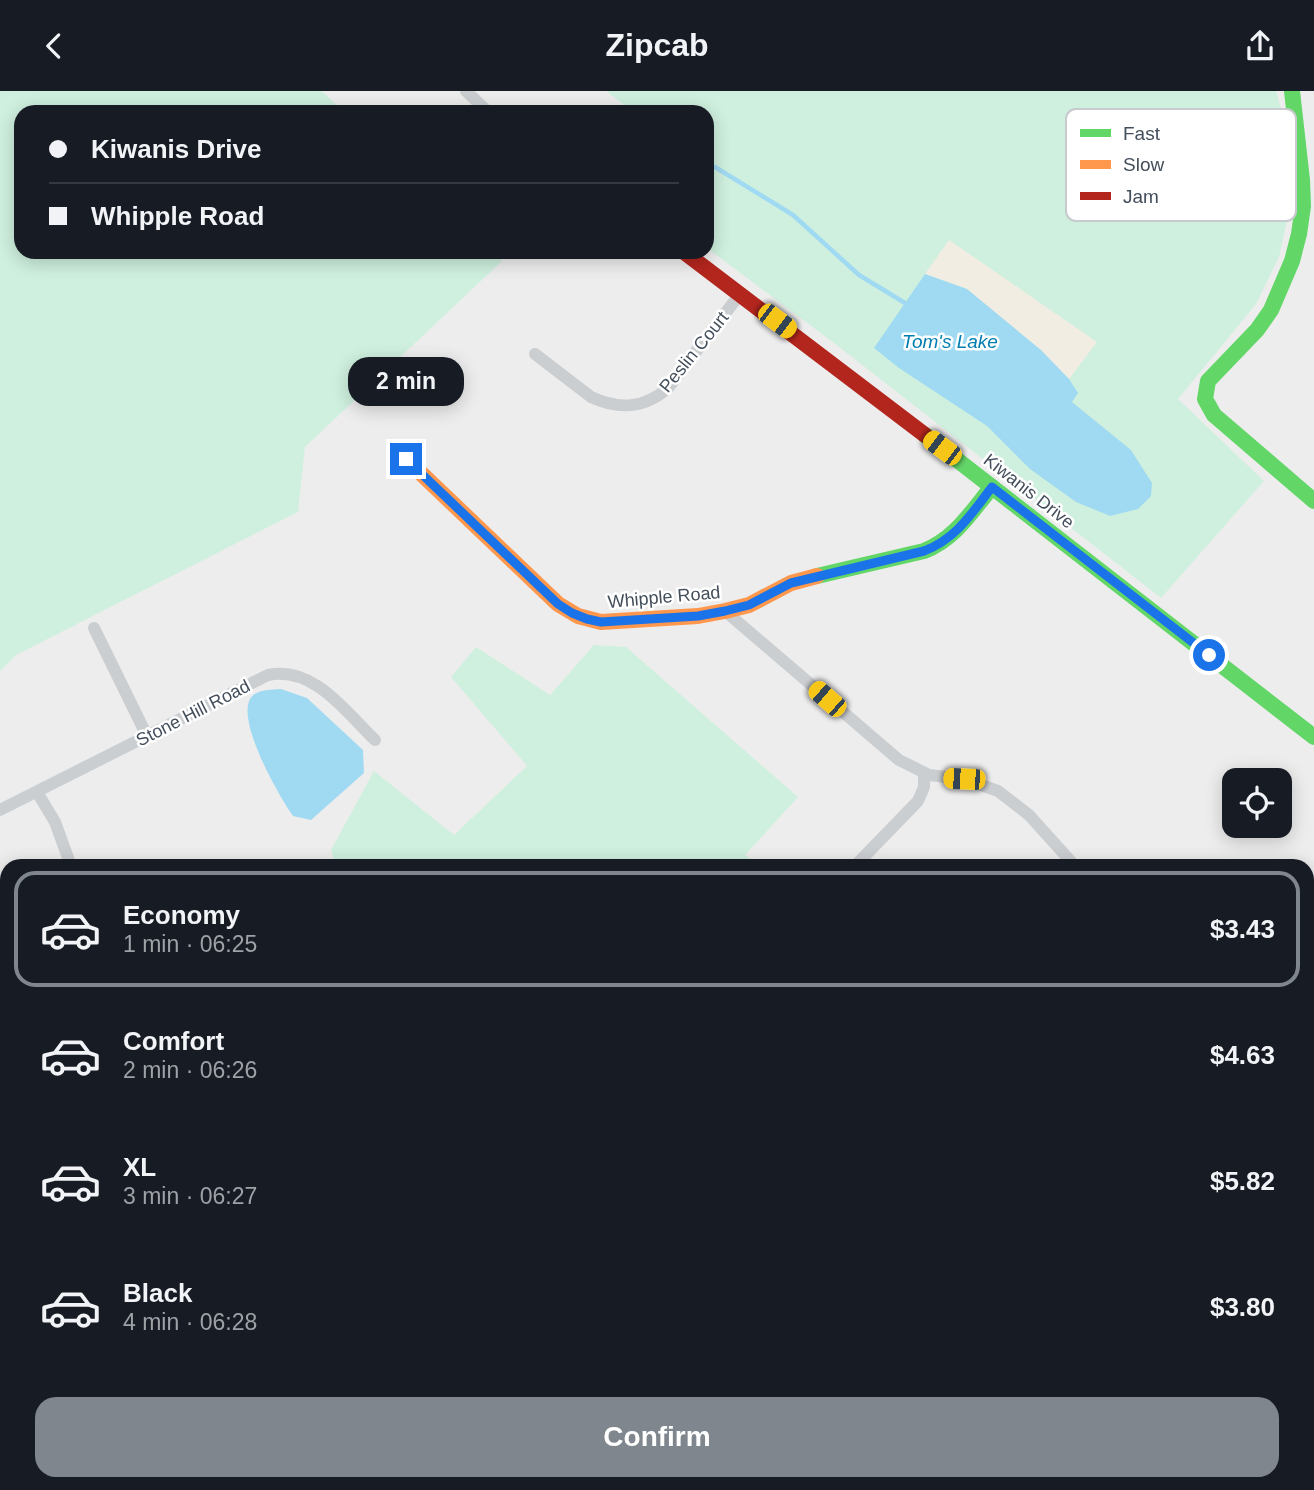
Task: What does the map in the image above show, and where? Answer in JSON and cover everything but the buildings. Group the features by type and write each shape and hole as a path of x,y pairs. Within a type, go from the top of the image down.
{"street":[{"path":"466,91 481,105"},
{"path":"1292,91 1295,109"},
{"path":"1296,115 1303,206 1292,261 1271,310 1257,330 1208,381 1205,399 1214,415 1314,501"},
{"name":"Kiwanis Drive","path":"693,259 1314,737"},
{"name":"Peslin Court","path":"535,354 601,402 630,407 644,404 657,398 668,388 740,294"},
{"name":"Whipple Road","path":"406,459 558,604 572,613 601,622 698,616 725,611 749,605 791,583 924,551 939,545 963,524 992,487"},
{"path":"725,611 899,760 924,773 972,781 998,791 1029,815 1069,859"},
{"path":"94,628 147,736"},
{"name":"Stone Hill Road","path":"0,810 268,675 281,672 308,679 321,688 375,740"},
{"path":"862,859 918,801 922,793 924,773"},
{"path":"37,792 54,822 68,859"}],"green space":[{"path":"0,91 322,91 337,105 14,105 14,259 502,261 305,447 298,512 16,655 0,671"},
{"path":"606,91 1276,91 1281,109 1066,109 1066,221 1287,221 1279,257 1256,304 1178,399 1264,481 1161,598 834,343 714,253 714,105 624,105"},
{"path":"594,645 626,647 798,797 745,855 752,859 334,859 331,850 374,771 454,835 527,766 451,677 476,647 550,695"}],"sand":[{"path":"949,240 1097,342 1069,379 967,289 925,274"}],"water":[{"name":"Tom's Lake","path":"925,274 967,289 1041,350 1069,379 1078,393 1072,402 1131,450 1152,483 1151,496 1138,509 1110,516 1076,502 1030,469 987,426 899,368 874,348"},
{"path":"281,689 307,698 363,750 364,773 311,820 293,816 261,759 249,725 250,699 256,693"}],"waterway":[{"path":"715,167 793,215 859,275 905,303"}],"traffic: fast":[{"path":"1292,91 1294,109"},
{"path":"1296,127 1303,206 1292,261 1271,310 1257,330 1208,381 1205,399 1214,415 1314,501"},
{"path":"925,435 1314,737"},
{"path":"817,576 924,551 935,546 962,524 992,487"}],"traffic: slow":[{"path":"406,459 558,604 578,616 601,622 698,616 749,605 791,583 817,576"}],"traffic: jam":[{"path":"693,259 925,435"}],"route":[{"path":"406,459 558,604 587,619 601,622 698,616 725,611 749,605 791,583 924,551 952,536 992,487 1209,655"}]}
